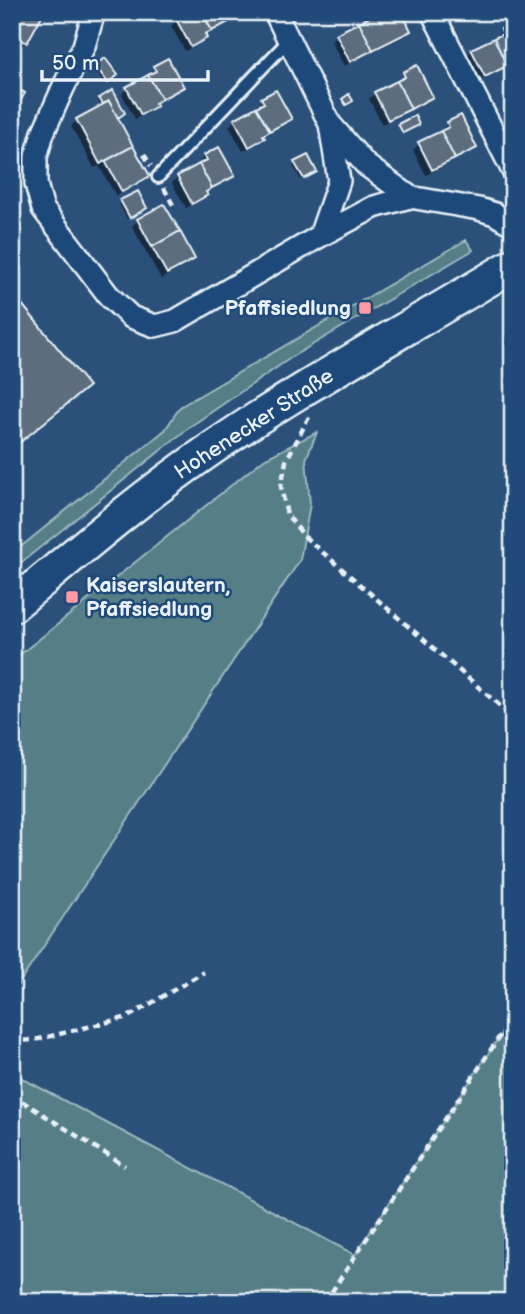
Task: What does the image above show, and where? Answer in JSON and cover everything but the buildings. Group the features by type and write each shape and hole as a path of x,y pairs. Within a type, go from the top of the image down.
{"main road":[{"name":"Hohenecker Straße","path":"12,606 147,496 202,455 270,409 513,265"}],"street":[{"path":"275,12 330,124 366,165 411,197"},
{"path":"432,12 513,171"},
{"path":"95,14 84,47 43,133 36,157 36,184 43,209 109,296 131,317 155,326 175,321 374,207 411,197 479,209 495,214 513,225"},
{"path":"320,236 339,181 330,124"}],"lane":[{"path":"158,177 289,40"}],"path":[{"path":"365,308 370,317"},
{"path":"313,410 286,461 281,487 286,515 305,537 513,717"},
{"path":"12,1042 38,1039 128,1017 204,972"},
{"path":"325,1302 513,1016"},
{"path":"12,1095 125,1166"}],"green space":[{"path":"466,240 473,250 295,355 191,426 12,570 12,554 165,430 180,407"},
{"path":"317,432 306,459 310,504 300,560 12,994 12,661 264,459"},
{"path":"513,1016 513,1302 12,1302 12,1073 355,1255"}],"place":[{"name":"Pfaffsiedlung","path":"365,308"},
{"name":"Kaiserslautern, Pfaffsiedlung","path":"72,597"}]}
